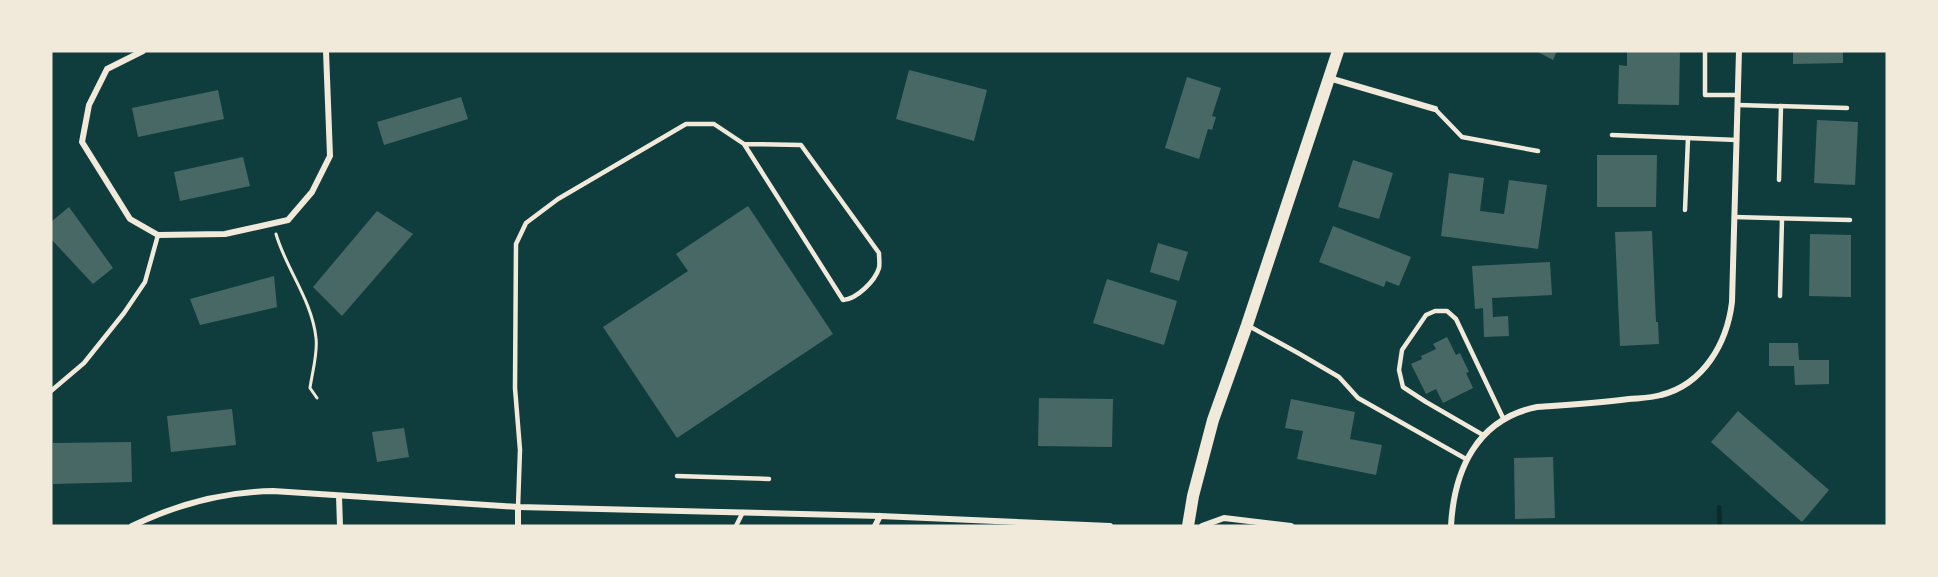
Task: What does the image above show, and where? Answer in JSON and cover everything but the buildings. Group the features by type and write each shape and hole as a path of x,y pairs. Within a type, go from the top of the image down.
{"main road":[{"path":"1188,526 1193,496 1213,420 1338,51"}],"street":[{"path":"143,51 107,69 88,105 82,142 130,219 158,235 225,234 288,220 312,192 330,156 326,51"},
{"path":"1451,526 1456,488 1466,459 1483,435 1504,420 1524,410 1538,407 1661,395 1687,383 1697,375 1707,366 1722,343 1731,313 1739,51"},
{"path":"1329,78 1436,109"},
{"path":"132,526 157,514 197,500 243,491 518,507 880,516 1110,526"},
{"path":"339,496 340,526"},
{"path":"518,507 518,526"},
{"path":"875,526 880,516"},
{"path":"1202,526 1224,518 1291,526"}],"lane":[{"path":"1705,51 1705,95 1738,95"},
{"path":"1738,105 1847,108"},
{"path":"1779,180 1781,106"},
{"path":"1436,109 1462,137 1538,151"},
{"path":"518,507 520,450 516,388 516,244 526,223 558,199 686,124 714,124 744,144 843,300 849,299 872,282 879,267 879,253 801,145 744,144"},
{"path":"1612,135 1737,140"},
{"path":"1685,210 1688,138"},
{"path":"1734,217 1850,220"},
{"path":"1780,296 1782,219"},
{"path":"51,391 84,363 145,282 158,235"},
{"path":"1483,435 1403,387 1399,370 1402,350 1426,315 1435,310 1447,310 1456,319 1504,420"},
{"path":"1247,325 1339,377 1358,398 1466,459"},
{"path":"677,477 769,479"},
{"path":"736,526 743,512"}],"path":[{"path":"273,223 280,250 310,313 317,339 310,388 317,398"}],"waterway":[{"path":"1719,507 1720,526"}]}
